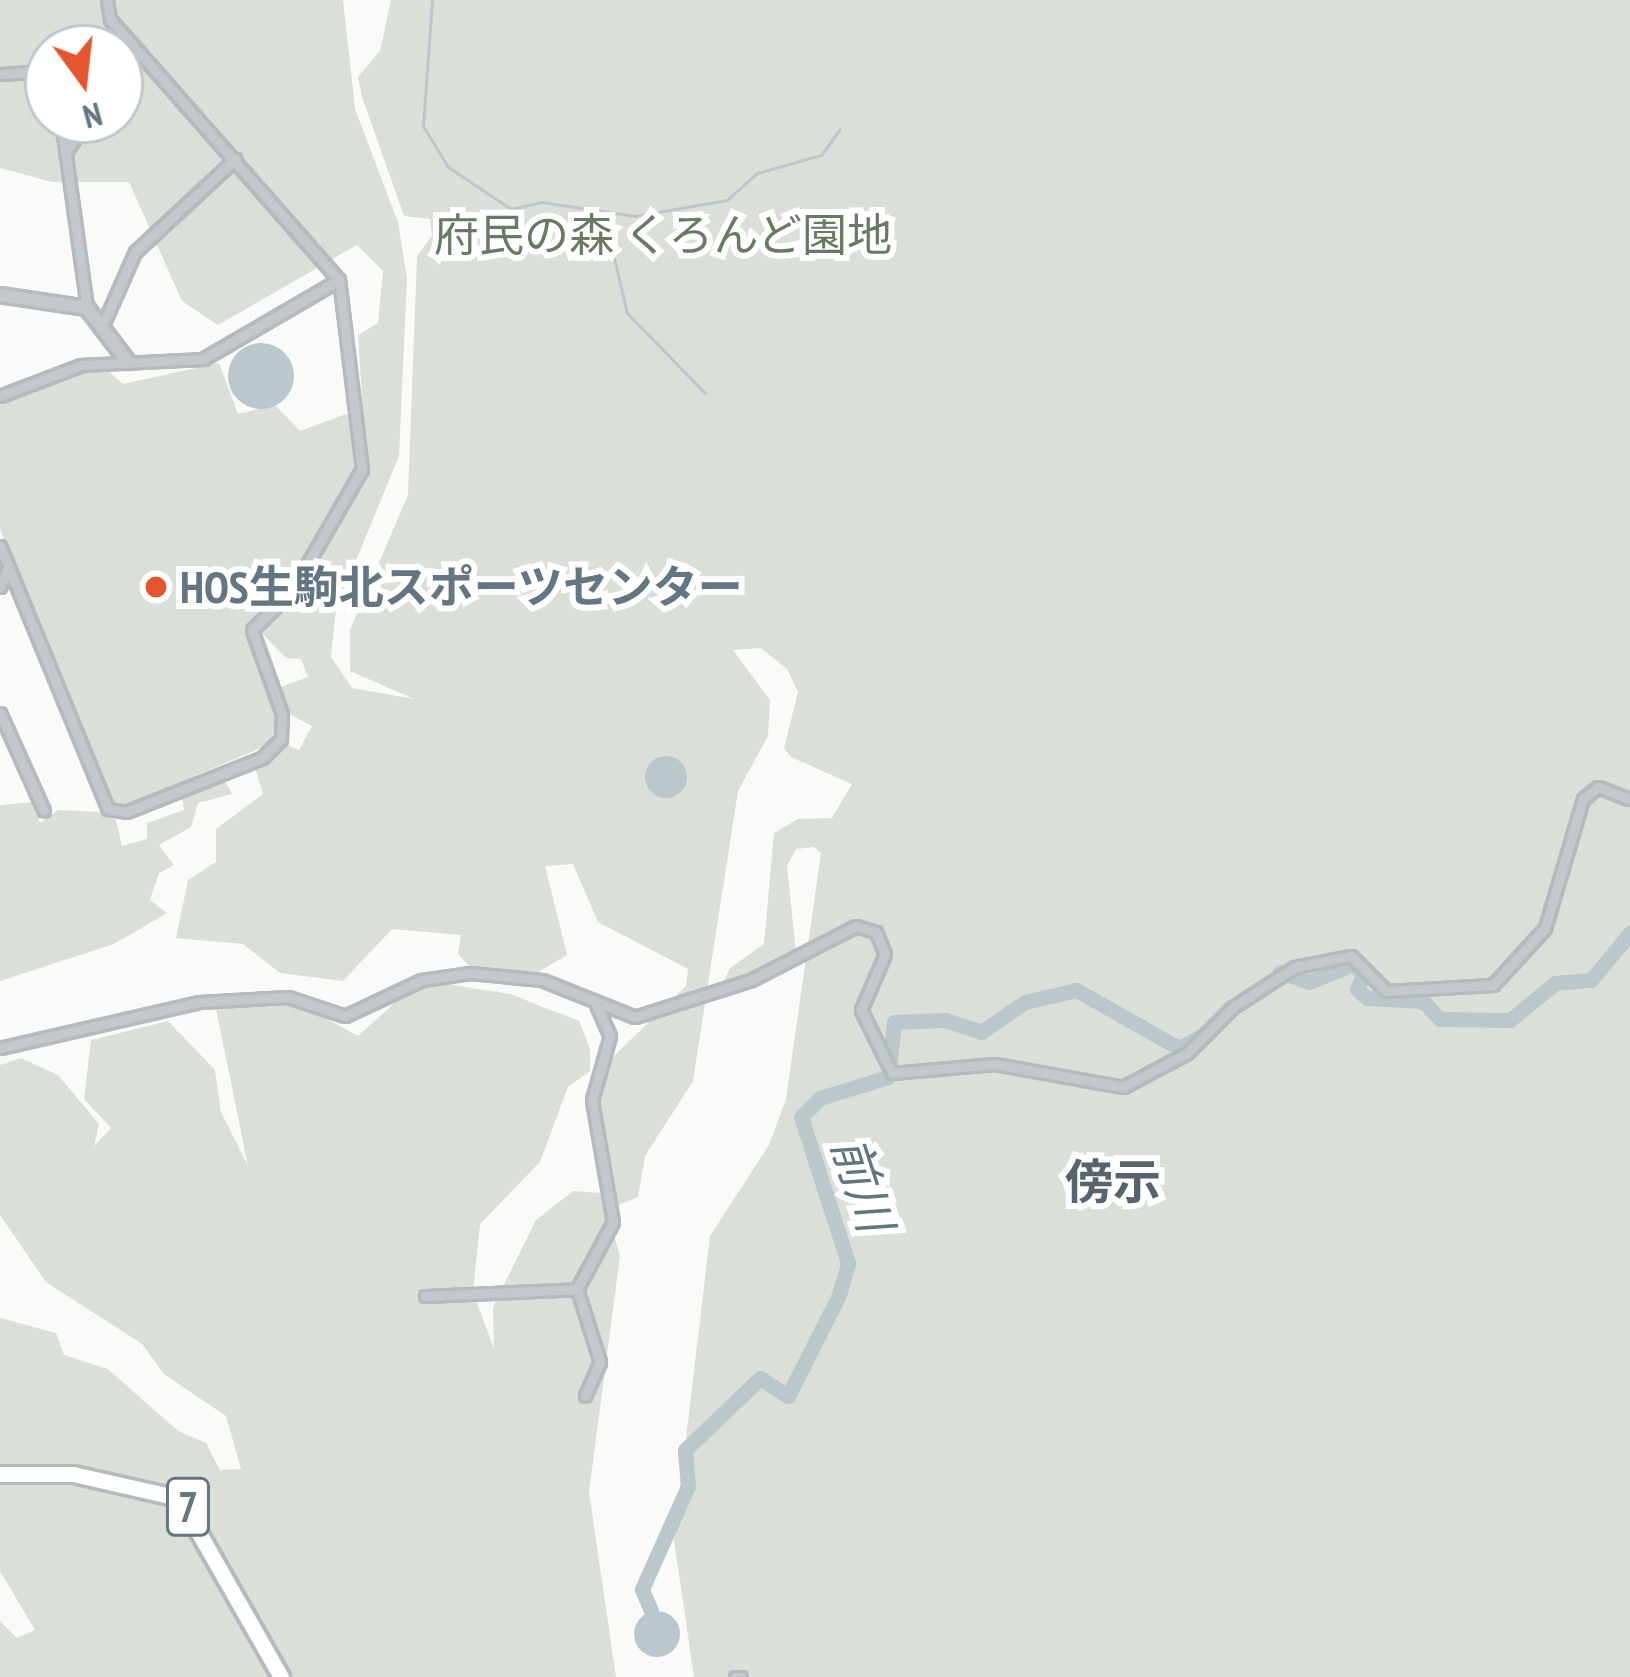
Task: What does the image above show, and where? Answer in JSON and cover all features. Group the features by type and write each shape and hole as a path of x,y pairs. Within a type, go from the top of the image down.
{"main road":[{"name":"7","path":"0,1474 73,1474 179,1498 281,1677"}],"street":[{"path":"0,546 108,809 126,812 270,752 282,714 252,629 293,589 362,469 339,280 144,58"},
{"path":"64,144 87,308"},
{"path":"65,153 71,144"},
{"path":"105,320 135,252 235,159"},
{"path":"0,396 34,376 128,362 203,359 339,280"},
{"path":"0,296 87,308 105,320 128,362"},
{"path":"0,587 8,568"},
{"path":"0,713 3,729 44,811"},
{"path":"0,1048 199,1002 288,998 345,1016 422,980 470,973 542,980 596,1005 647,1015 751,980 844,928 868,927 887,961 862,1016 890,1071 995,1064 1123,1087 1186,1053 1291,969 1351,956 1386,991 1493,986 1545,928 1583,800 1598,787 1630,799"},
{"path":"585,1396 600,1362 577,1289 613,1222 592,1100 610,1036 596,1005"},
{"path":"425,1296 577,1289"}],"green space":[{"name":"府民の森 くろんど園地","path":"0,0 343,0 355,109 398,222 407,278 399,456 336,609 331,657 352,688 414,699 350,671 350,630 408,495 417,256 432,236 430,219 404,216 358,77 380,51 391,0 1630,0 1630,1677 694,1677 674,1540 710,1236 769,1145 786,1099 821,853 814,847 796,849 787,866 796,953 721,987 730,968 764,944 774,833 798,819 832,818 852,784 791,757 784,748 798,692 787,669 761,648 733,650 770,700 768,736 738,791 693,1081 645,1156 638,1197 618,1205 609,1203 597,1090 613,1057 686,986 688,969 598,922 573,864 545,866 567,955 538,972 470,967 458,954 461,935 392,929 343,981 280,973 243,944 176,938 188,880 216,862 216,829 263,794 255,767 285,744 299,750 312,726 287,713 278,688 308,677 301,659 286,658 258,629 305,581 367,473 358,335 378,323 383,271 357,245 218,325 182,301 129,182 52,182 0,168"},
{"name":"HOS生駒北スポーツセンター","path":"219,363 238,414 275,405 300,431 349,413 355,467 293,582 247,634 278,721 270,744 119,808 107,800 0,529 0,404 71,373 107,370 123,384"},
{"path":"224,779 232,794 198,803 191,827 159,845 174,865 159,873 150,900 167,913 114,944 0,981 0,805 34,802 40,823 58,810 102,812 116,820 122,846 147,839 147,823 184,810 182,796"},
{"path":"434,982 510,994 579,1021 590,1049 590,1071 568,1087 540,1162 480,1224 473,1292 494,1349 493,1307 536,1220 573,1191 602,1193 620,1256 589,1492 616,1677 0,1677 0,1621 17,1638 35,1630 0,1571 0,1318 56,1333 64,1355 108,1369 178,1431 206,1443 220,1470 241,1469 226,1416 164,1374 142,1344 46,1282 0,1215 0,1065 21,1058 58,1075 99,1124 94,1146 111,1128 84,1099 91,1040 168,1021 215,1070 221,1112 248,1166 215,1004 294,1001 358,1036 409,990"}],"shaded area":[{"path":"261,343 284,353 294,376 284,399 261,409 238,399 228,376 238,353"},
{"path":"666,756 681,762 687,777 681,792 666,798 651,792 645,777 651,762"},
{"path":"657,1611 673,1618 680,1634 673,1650 657,1657 641,1650 634,1634 641,1618"}],"waterway":[{"path":"432,0 423,126 448,167 511,209 541,202 635,216 727,200 757,173 821,155 840,129"},
{"path":"603,211 627,313 705,393"},
{"name":"前川","path":"1280,972 1309,982 1351,965 1364,972 1357,989 1367,998 1423,1001 1440,1019 1510,1020 1555,983 1591,980 1630,933"},
{"name":"前川","path":"652,1613 642,1589 688,1486 685,1450 760,1378 788,1396 839,1295 848,1263 801,1117 820,1098 888,1077 894,1022 945,1020 981,1032 1025,1002 1076,990 1179,1048 1202,1036"}],"place":[{"name":"HOS生駒北スポーツセンター","path":"156,587"}],"district":[{"name":"傍示","path":"1113,1182"}]}
